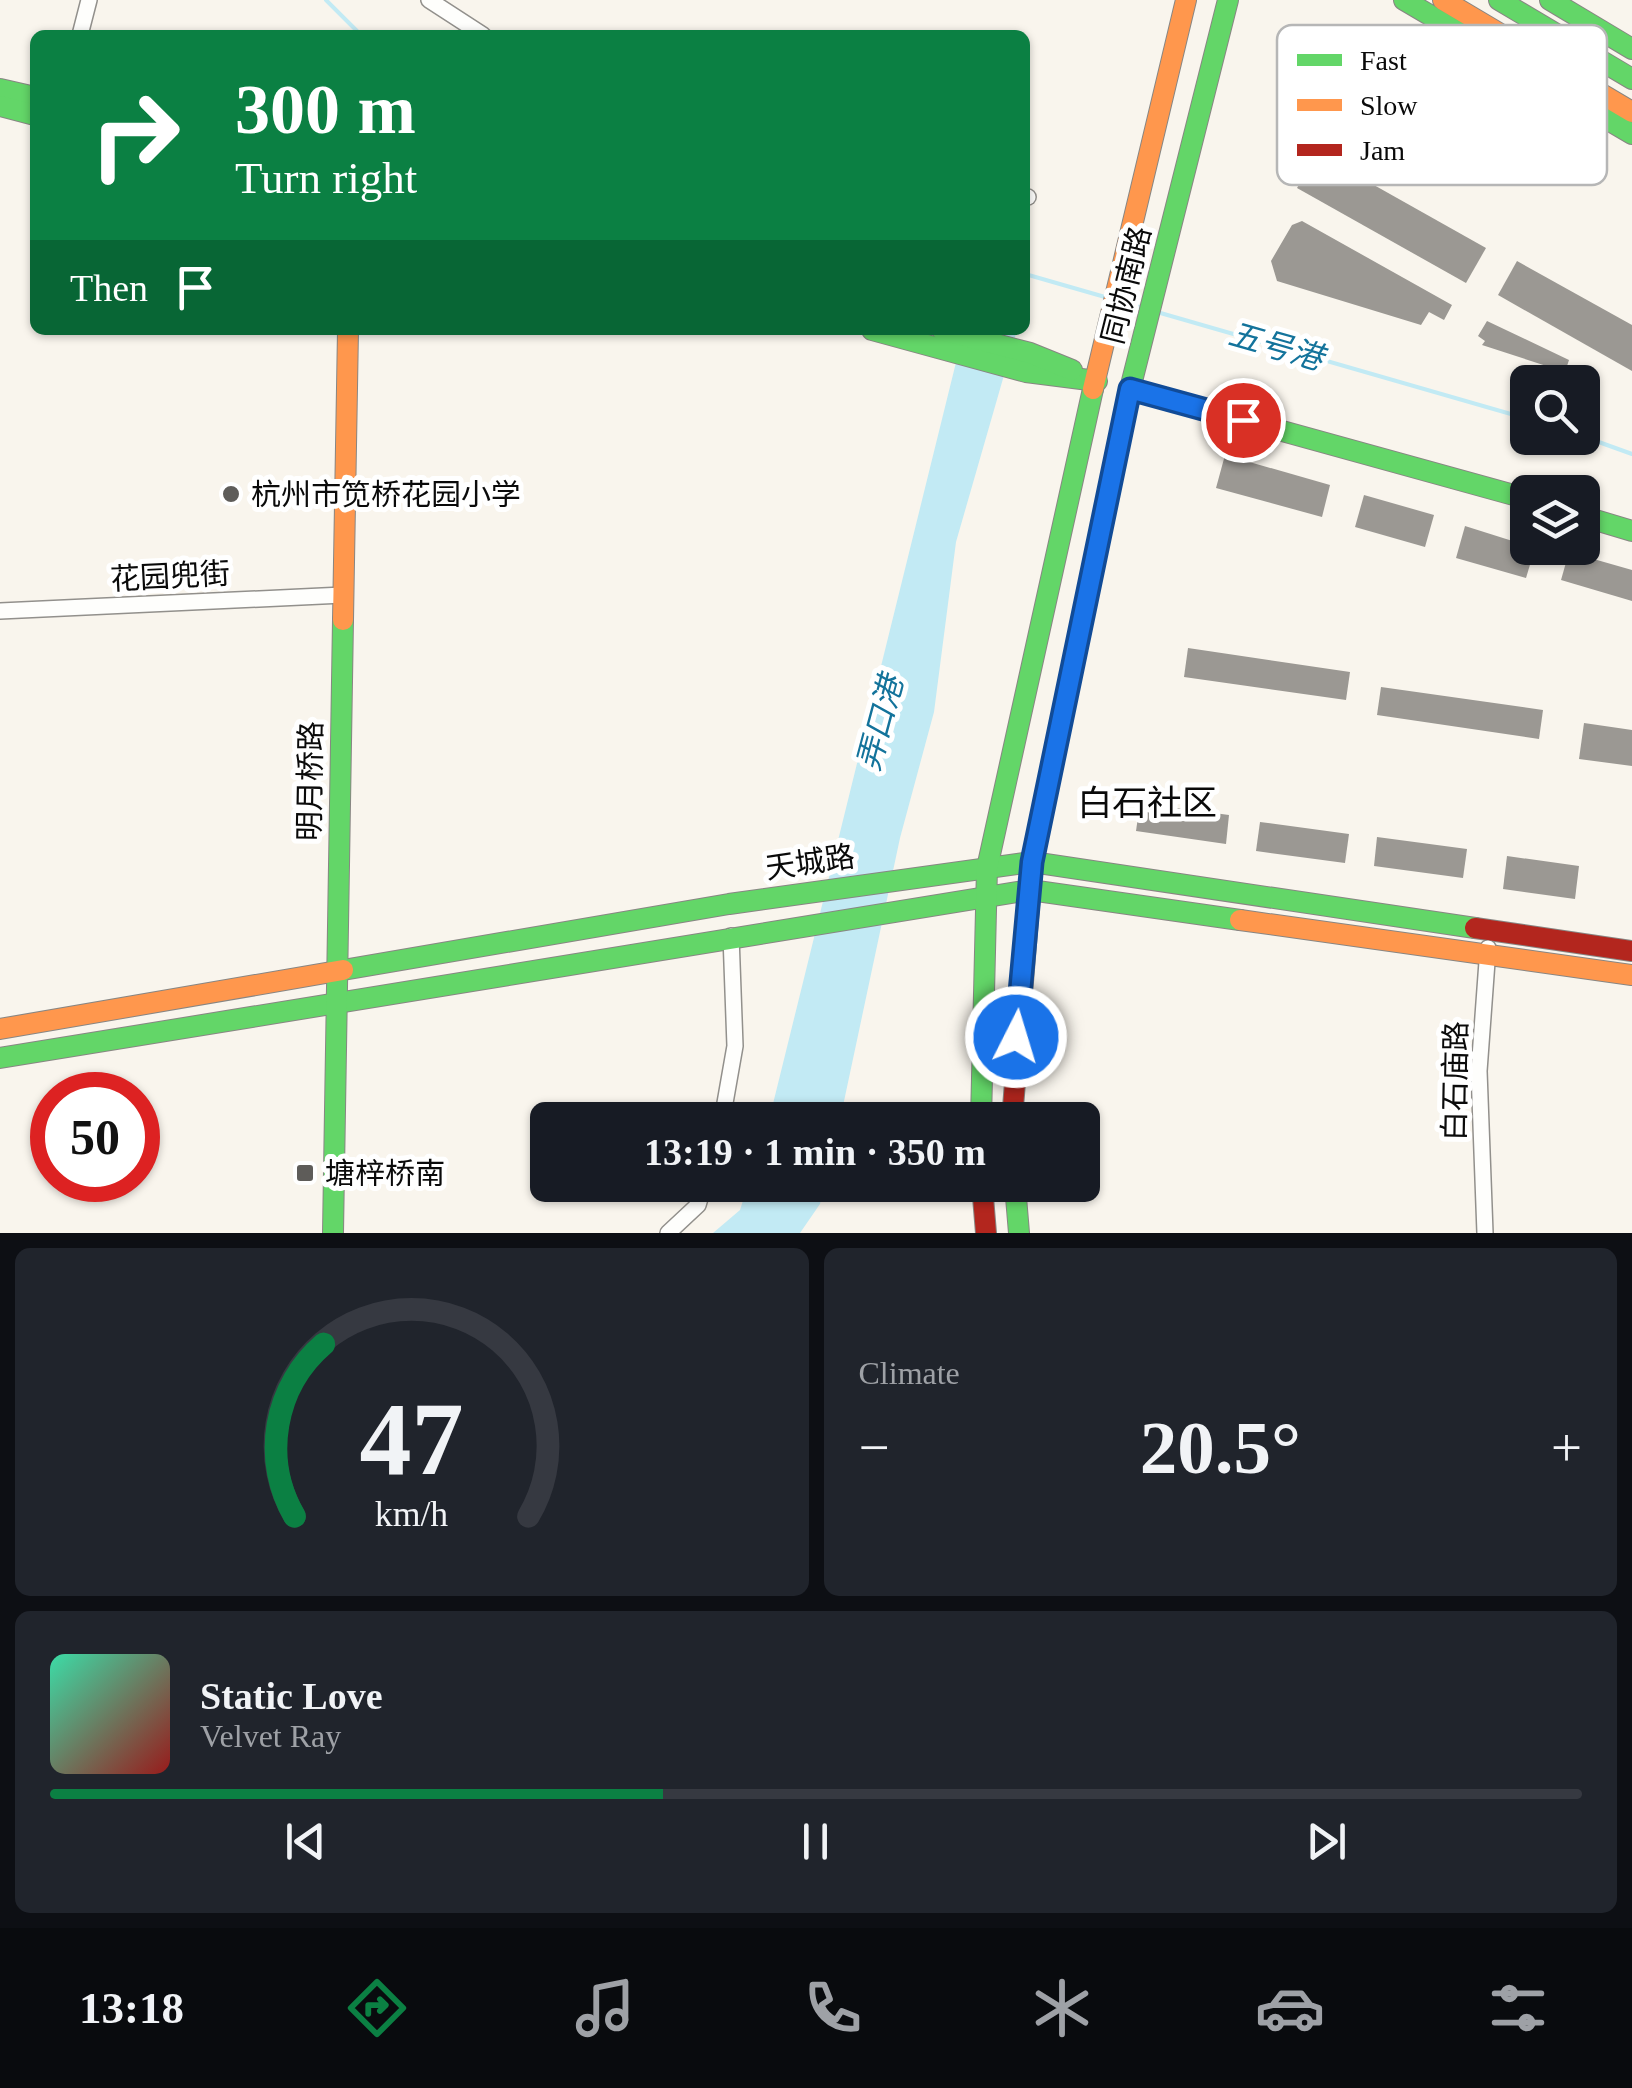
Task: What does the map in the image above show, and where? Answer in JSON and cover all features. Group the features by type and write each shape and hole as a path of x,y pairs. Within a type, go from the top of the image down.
{"main road":[{"name":"同协南路","path":"981,1102 987,868 1054,550 1186,0"},
{"name":"同协南路","path":"1013,1102 1032,862 1130,389 1228,0"},
{"path":"1404,0 1447,25"},
{"path":"1443,0 1485,25"},
{"path":"1500,0 1542,25"},
{"path":"1550,0 1593,25"},
{"path":"1607,33 1632,48"},
{"path":"1607,63 1632,78"},
{"path":"0,89 30,96"},
{"path":"1607,97 1632,112"},
{"path":"0,106 30,115"},
{"path":"1607,119 1632,134"},
{"name":"明月桥路","path":"333,1233 340,1001 348,335"},
{"path":"910,335 940,339 1096,381"},
{"path":"1130,389 1510,495"},
{"path":"1600,521 1632,531"},
{"name":"天城路","path":"0,1030 802,893 1032,862 1632,951"},
{"name":"天城路","path":"0,1058 1030,890 1632,975"},
{"path":"983,1202 986,1233"},
{"path":"1016,1202 1019,1233"}],"street":[{"path":"81,30 90,0"},
{"path":"429,0 476,30"},
{"name":"花园兜街","path":"0,611 343,595"},
{"name":"白石庙路","path":"1484,1233 1479,1071 1487,952 1492,931"},
{"path":"725,1102 735,1046 731,936"},
{"path":"668,1233 699,1202"}],"water":[{"name":"弄口港","path":"963,335 1016,335 956,542 934,712 900,838 844,1102 773,1102"},
{"path":"743,1202 820,1202 800,1233 713,1233 740,1210"}],"building":[{"path":"1374,185 1486,248 1466,283 1297,188"},
{"path":"1302,221 1452,305 1444,320 1429,312 1421,325 1277,281 1271,261 1292,225"},
{"path":"1517,261 1632,325 1632,371 1498,295"},
{"path":"1487,321 1569,360 1567,365 1543,365 1482,345 1485,341 1478,336"},
{"path":"1225,455 1330,485 1322,517 1216,488"},
{"path":"1364,495 1434,515 1425,547 1355,527"},
{"path":"1465,526 1510,540 1510,565 1530,565 1526,578 1456,558"},
{"path":"1600,561 1632,570 1632,601 1561,580 1565,565 1600,565"},
{"path":"1188,648 1350,672 1346,700 1184,677"},
{"path":"1381,687 1543,710 1539,739 1377,715"},
{"path":"1584,723 1632,730 1632,766 1579,759"},
{"path":"1140,803 1229,815 1226,844 1136,831"},
{"path":"1260,822 1349,834 1345,863 1256,851"},
{"path":"1377,837 1467,849 1463,878 1374,866"},
{"path":"1507,856 1579,866 1575,899 1503,889"}],"waterway":[{"name":"五号港","path":"326,0 356,30"},
{"name":"五号港","path":"1030,275 1105,297"},
{"name":"五号港","path":"1119,301 1143,308"},
{"name":"五号港","path":"1157,312 1510,414"},
{"name":"五号港","path":"1600,442 1632,454"}],"traffic: fast":[{"path":"1030,894 1032,862 1130,389 1228,0"},
{"path":"1404,0 1447,25"},
{"path":"1499,0 1541,25"},
{"path":"1550,0 1592,25"},
{"path":"1607,34 1632,49"},
{"path":"1607,64 1632,79"},
{"path":"0,89 30,96"},
{"path":"0,106 30,114"},
{"path":"1607,119 1632,134"},
{"path":"890,335 1026,372 1097,381"},
{"path":"961,335 1030,353 1072,370"},
{"path":"981,1102 987,868 1093,389"},
{"path":"1130,389 1510,494"},
{"path":"1600,521 1632,531"},
{"path":"333,1233 343,620"},
{"path":"343,970 729,904 1032,862 1475,928"},
{"path":"0,1058 1030,890 1240,920"},
{"path":"1016,1202 1019,1233"}],"traffic: slow":[{"path":"1093,389 1186,0"},
{"path":"1443,0 1485,25"},
{"path":"1607,97 1632,112"},
{"path":"343,620 348,335"},
{"path":"1240,920 1632,975"},
{"path":"0,1029 343,970"}],"traffic: jam":[{"path":"1013,1102 1030,894"},
{"path":"1475,928 1632,951"},
{"path":"983,1202 986,1233"}],"place":[{"name":"杭州市笕桥花园小学","path":"231,494"},
{"name":"塘梓桥南","path":"305,1173"}],"district":[{"name":"白石社区","path":"1147,803"}],"route":[{"path":"1016,1037 1032,862 1130,389 1243,420"}]}
